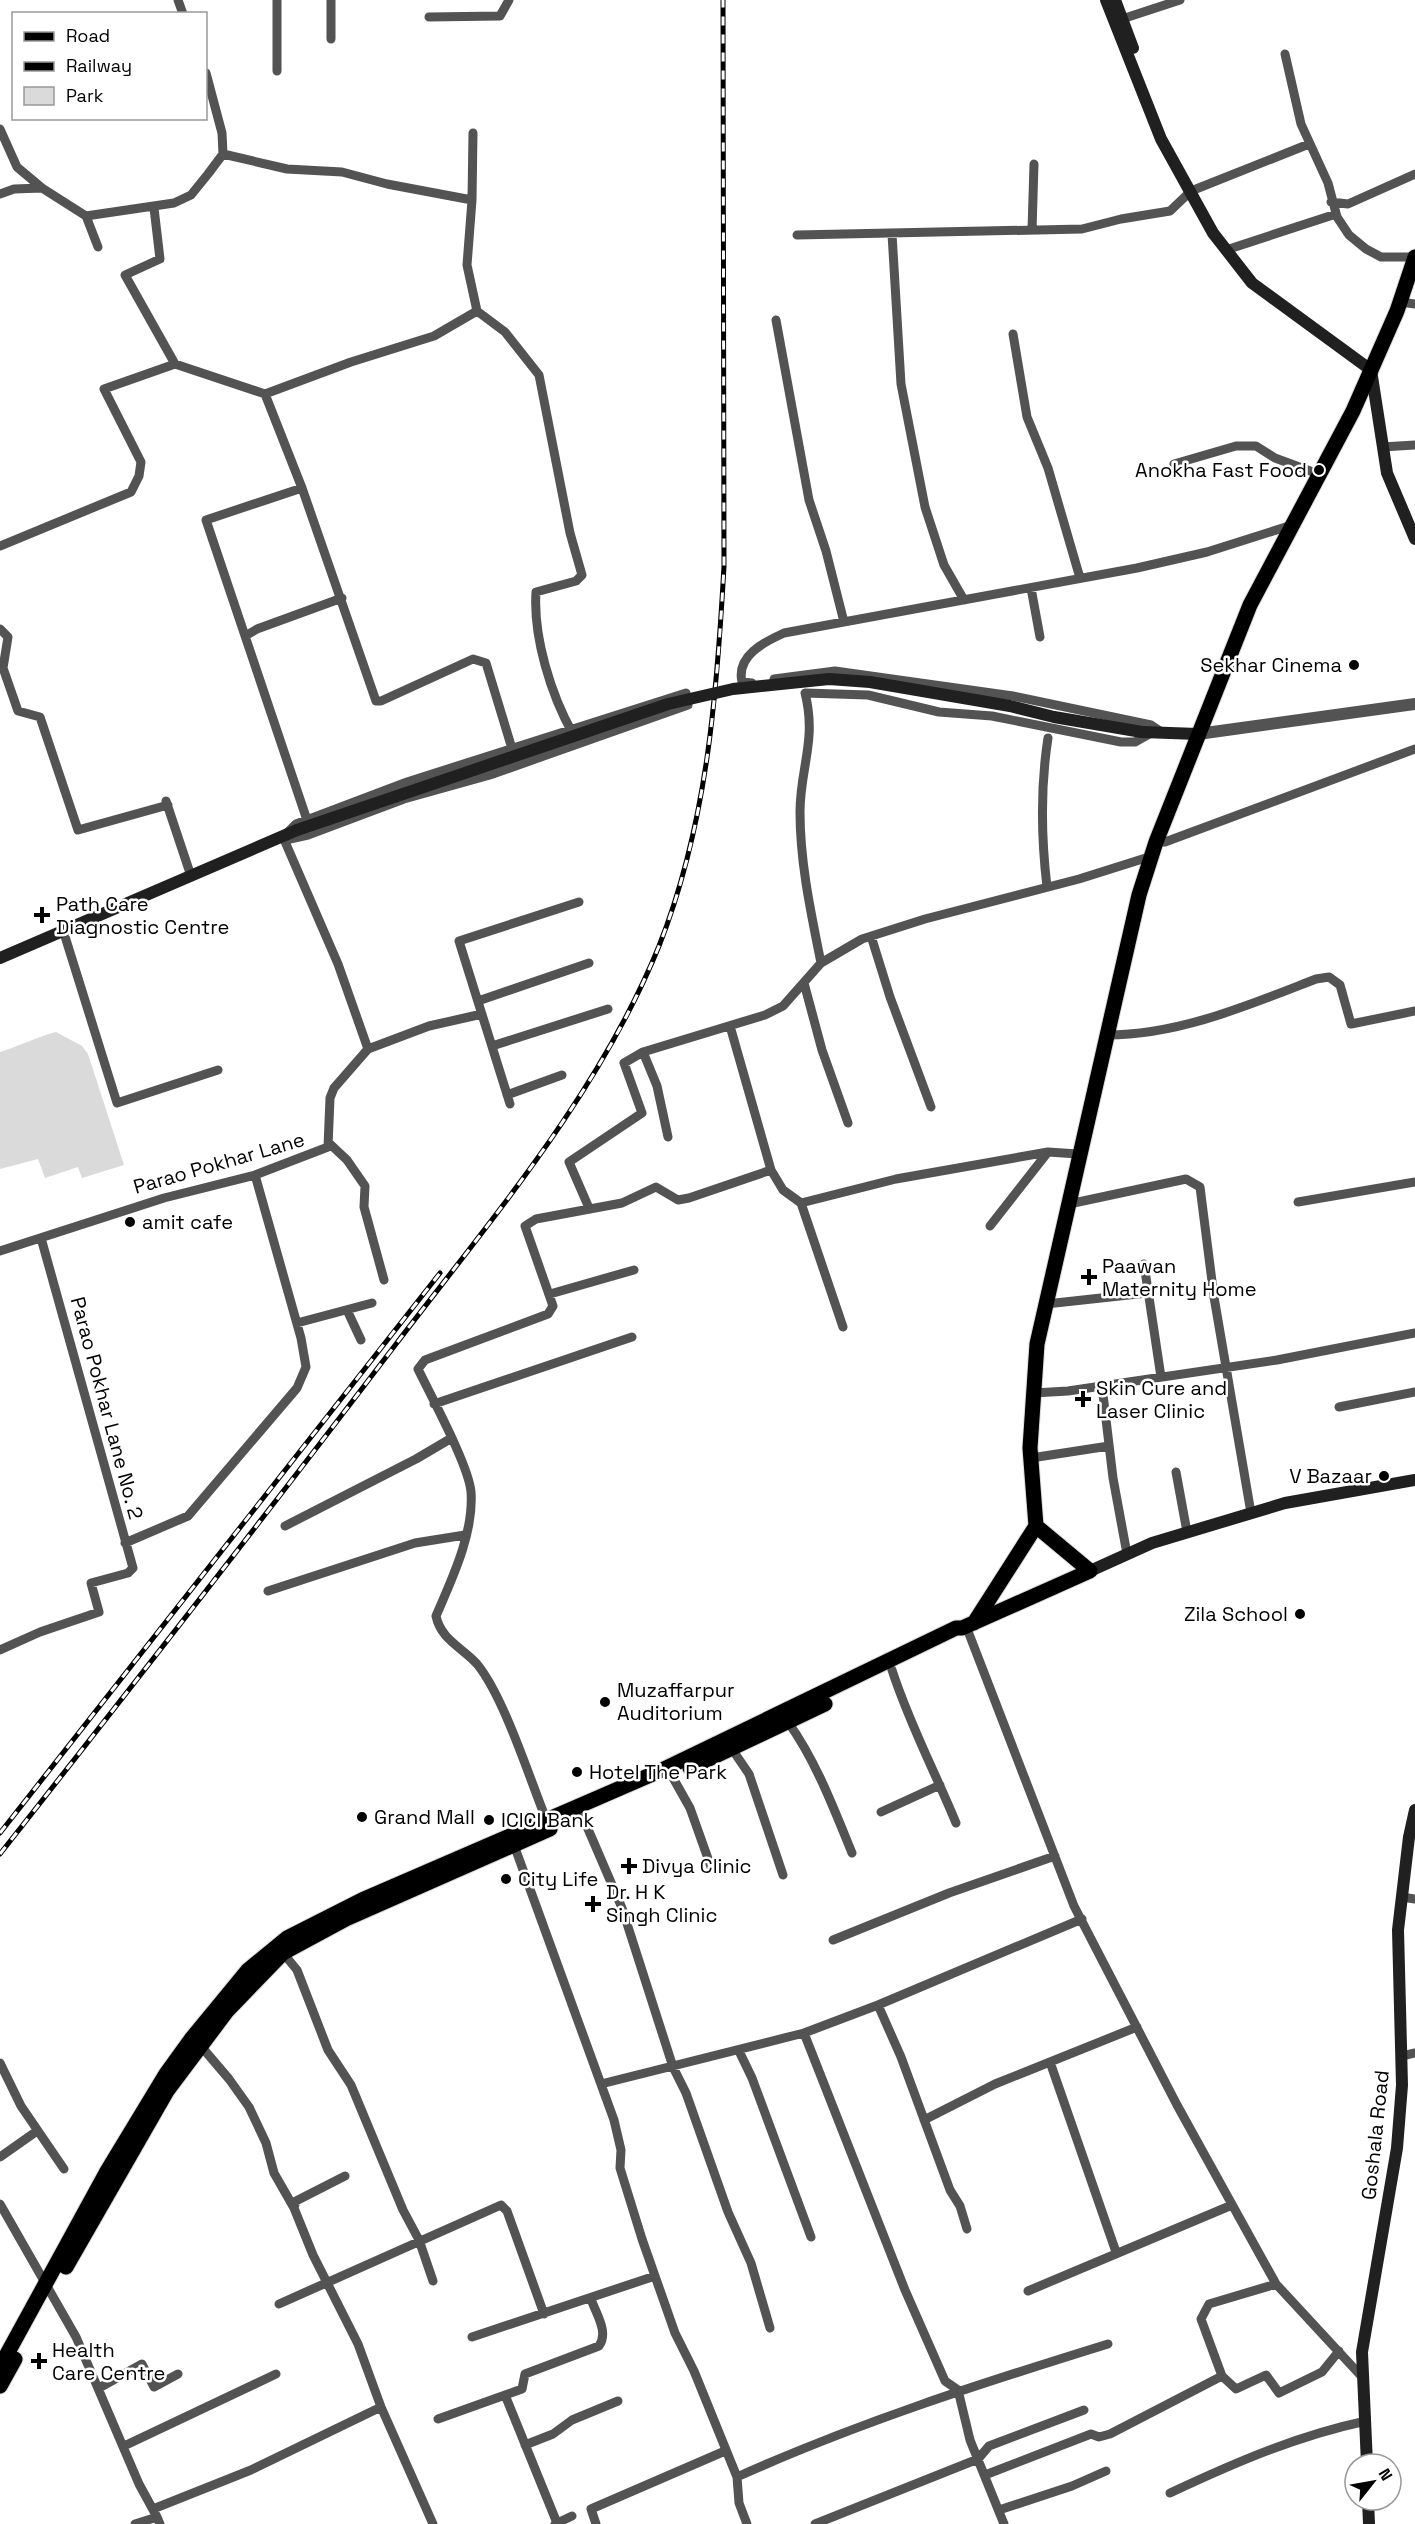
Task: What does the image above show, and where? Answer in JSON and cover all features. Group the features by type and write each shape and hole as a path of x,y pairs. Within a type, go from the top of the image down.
{"main road":[{"path":"1097,0 1130,82 1141,89"},
{"path":"1106,0 1161,139 1213,233 1252,283 1371,370 1387,473 1415,539"},
{"path":"1115,0 1144,78 1141,89"},
{"path":"0,2367 167,2091 200,2045 241,1995 283,1953 346,1919 732,1749 892,1671 961,1634 1036,1526 1031,1458 1037,1344 1078,1154 1139,895 1198,734 1250,605 1321,475 1371,370 1407,303 1415,257"},
{"path":"0,958 297,830 668,704 733,689 829,679 870,682 1152,733 1198,734"},
{"path":"0,2386 106,2173 166,2074 192,2037 248,1970 286,1938 322,1918 662,1770 956,1628 968,1626 1127,1554 1187,1532 1286,1503 1415,1480"},
{"path":"1036,1526 1090,1571"},
{"name":"Goshala Road","path":"1366,2452 1362,2352 1397,2148 1402,2056 1398,1930 1408,1837 1415,1810"}],"street":[{"path":"277,0 277,71"},
{"path":"331,0 331,39"},
{"path":"429,17 500,16 509,0"},
{"path":"1122,19 1180,0"},
{"path":"1285,54 1309,144 1328,183 1331,202 1336,214 1349,235 1366,249 1381,257 1399,259 1415,257"},
{"path":"87,216 154,208 174,203 191,195 223,154 222,133 207,77"},
{"path":"0,129 17,167 42,188 87,216 98,247"},
{"path":"472,134 472,200 467,265 477,311 505,332 539,375 570,533 582,575 576,581 536,592 534,618 559,710 579,744"},
{"path":"797,235 892,234 996,229 1032,231 1082,229 1121,219 1170,211 1191,191 1309,144"},
{"path":"223,154 286,169 342,172 387,184 472,200"},
{"path":"1032,231 1034,164"},
{"path":"1331,202 1348,204 1415,174"},
{"path":"0,194 14,189 42,188"},
{"path":"154,208 160,260 125,275 174,364"},
{"path":"1226,250 1336,214"},
{"path":"892,234 902,384 925,507 944,565 964,600"},
{"path":"0,546 131,492 139,476 141,462 104,389 174,364 266,394 351,362 434,336 477,311"},
{"path":"776,320 809,500 826,551 843,622"},
{"path":"1013,334 1027,417 1048,468 1080,578"},
{"path":"266,394 342,598 376,701 381,701 473,659 480,659 486,663 517,765"},
{"path":"1382,447 1414,443"},
{"path":"1174,464 1236,446 1256,446 1275,458 1321,475"},
{"path":"302,488 206,520 247,635 307,820"},
{"path":"821,963 805,878 800,810 811,718 805,693 868,695 939,712 992,716 1121,742 1135,742 1152,733 1151,725 1012,696 835,671 742,682 744,662 759,645 784,633 1031,588 1207,552 1294,524"},
{"path":"1031,588 1040,637"},
{"path":"247,635 257,628 342,598"},
{"path":"0,629 8,637 2,667 18,711 40,717 78,830 167,803 191,876"},
{"path":"686,693 688,705 579,744 404,799 308,835 290,839 283,837 296,824 407,782 686,693"},
{"path":"1198,734 1415,704"},
{"path":"1047,887 1041,831 1042,778 1048,738"},
{"path":"589,1208 569,1162 642,1113 624,1063 643,1052 730,1026 783,1006 821,963 871,936 925,919 1047,887 1154,849 1165,842 1415,748"},
{"path":"283,837 338,964 368,1049 429,1026 482,1014"},
{"path":"562,1075 509,1100 459,941 579,903"},
{"path":"63,930 117,1103 219,1070"},
{"path":"871,936 890,997 931,1107"},
{"path":"478,1002 589,963"},
{"path":"1107,1035 1154,1032 1238,1009 1316,979 1329,977 1340,985 1351,1024 1415,1011"},
{"path":"804,983 822,1050 848,1122"},
{"path":"492,1046 608,1009"},
{"path":"730,1026 771,1170 783,1190 801,1203 843,1327"},
{"name":"Parao Pokhar Lane","path":"0,1251 164,1198 255,1175 326,1150 330,1144 328,1119 334,1088 368,1049"},
{"path":"643,1052 657,1086 668,1137"},
{"path":"330,1144 347,1160 365,1186 364,1207 384,1280"},
{"path":"801,1203 896,1179 1048,1152 1078,1154"},
{"path":"990,1226 1048,1152"},
{"path":"546,1819 489,1683 476,1663 439,1629 436,1616 465,1535 471,1491 418,1369 426,1360 548,1314 553,1306 550,1294 525,1226 536,1219 622,1203 656,1187 678,1200 689,1198 771,1170"},
{"path":"125,1543 188,1516 297,1388 306,1367 297,1323 255,1175"},
{"path":"1069,1204 1186,1179 1200,1187 1225,1365 1251,1513"},
{"path":"1298,1202 1415,1182"},
{"name":"Parao Pokhar Lane No. 2","path":"0,1650 40,1632 99,1612 91,1583 128,1573 133,1568 41,1238"},
{"path":"1144,1264 1161,1377"},
{"path":"550,1294 634,1270"},
{"path":"1046,1304 1147,1293"},
{"path":"297,1323 372,1304"},
{"path":"347,1310 361,1340"},
{"path":"1034,1393 1102,1386 1225,1365 1314,1353 1415,1333"},
{"path":"434,1404 632,1337"},
{"path":"1102,1386 1109,1446 1127,1554"},
{"path":"1339,1407 1415,1392"},
{"path":"285,1526 416,1459 450,1439"},
{"path":"1031,1458 1109,1446"},
{"path":"1176,1472 1187,1532"},
{"path":"268,1591 415,1543 465,1535"},
{"path":"968,1626 1054,1856 1082,1919 1137,2027 1276,2284 1363,2378"},
{"path":"892,1671 904,1707 956,1823"},
{"path":"788,1722 831,1802 852,1853"},
{"path":"732,1749 748,1774 783,1875"},
{"path":"672,1776 690,1808 711,1867"},
{"path":"881,1812 940,1785"},
{"path":"582,1815 622,1908 673,2067 713,2166 728,2212 750,2263 770,2328"},
{"path":"514,1845 601,2084 621,2150 620,2168 655,2276 675,2333 694,2371 737,2477 739,2503 747,2524"},
{"path":"833,1940 949,1893 1054,1856"},
{"path":"1402,1897 1415,1899"},
{"path":"601,2084 804,2033 878,2006 1082,1919"},
{"path":"283,1953 297,1971 308,1992 328,2050 351,2085 403,2210 419,2240 434,2281"},
{"path":"878,2006 967,2229"},
{"path":"924,2120 994,2084 1137,2027"},
{"path":"804,2033 905,2290 945,2381 958,2390 978,2459 1004,2524"},
{"path":"200,2045 249,2107 266,2143 274,2173 294,2208 313,2255 358,2344 381,2407 432,2524"},
{"path":"739,2051 752,2078 811,2237"},
{"path":"1402,2056 1415,2053"},
{"path":"1050,2062 1116,2252"},
{"path":"0,2063 37,2131 64,2169"},
{"path":"0,2157 37,2131"},
{"path":"294,2208 296,2202 345,2176"},
{"path":"0,2204 49,2287 99,2388 139,2484 157,2517"},
{"path":"279,2304 501,2205 507,2211 544,2314"},
{"path":"1028,2291 1232,2205"},
{"path":"472,2337 655,2276"},
{"path":"1276,2284 1209,2304 1201,2319 1222,2376 1236,2390 1266,2375 1279,2393 1322,2372 1339,2351"},
{"path":"438,2419 522,2389 525,2374 599,2346 603,2340 603,2330 591,2299"},
{"path":"737,2477 835,2434 895,2416 958,2390 1108,2344"},
{"path":"99,2388 142,2364 154,2387 178,2374"},
{"path":"124,2446 276,2374"},
{"path":"985,2475 1090,2434 1099,2437 1110,2433 1222,2376"},
{"path":"505,2395 556,2524 572,2516"},
{"path":"525,2445 553,2434 572,2420 618,2402"},
{"path":"135,2524 157,2517 381,2407"},
{"path":"815,2524 978,2459 989,2446 1084,2410"},
{"path":"1170,2493 1256,2453 1320,2431 1365,2421"},
{"path":"596,2524 591,2509 725,2451"},
{"path":"999,2510 1072,2486 1106,2471"}],"green space":[{"path":"56,1032 82,1046 88,1054 124,1165 82,1178 78,1167 45,1178 38,1159 0,1169 0,1052"}],"railway":[{"path":"0,1854 506,1202 575,1104 606,1053 659,946 675,900 699,806 718,662 724,566 723,0"},
{"path":"0,1833 440,1273"}],"place":[{"name":"Anokha Fast Food","path":"1319,470"},
{"name":"Sekhar Cinema","path":"1354,665"},
{"name":"Path Care Diagnostic Centre","path":"42,915"},
{"name":"amit cafe","path":"130,1222"},
{"name":"Paawan Maternity Home","path":"1089,1277"},
{"name":"Skin Cure and Laser Clinic","path":"1083,1399"},
{"name":"V Bazaar","path":"1384,1476"},
{"name":"Zila School","path":"1300,1614"},
{"name":"Muzaffarpur Auditorium","path":"605,1702"},
{"name":"Hotel The Park","path":"577,1772"},
{"name":"Grand Mall","path":"362,1817"},
{"name":"ICICI Bank","path":"489,1820"},
{"name":"Divya Clinic","path":"629,1866"},
{"name":"City Life","path":"506,1879"},
{"name":"Dr. H K Singh Clinic","path":"593,1904"},
{"name":"Health Care Centre","path":"39,2361"}]}
